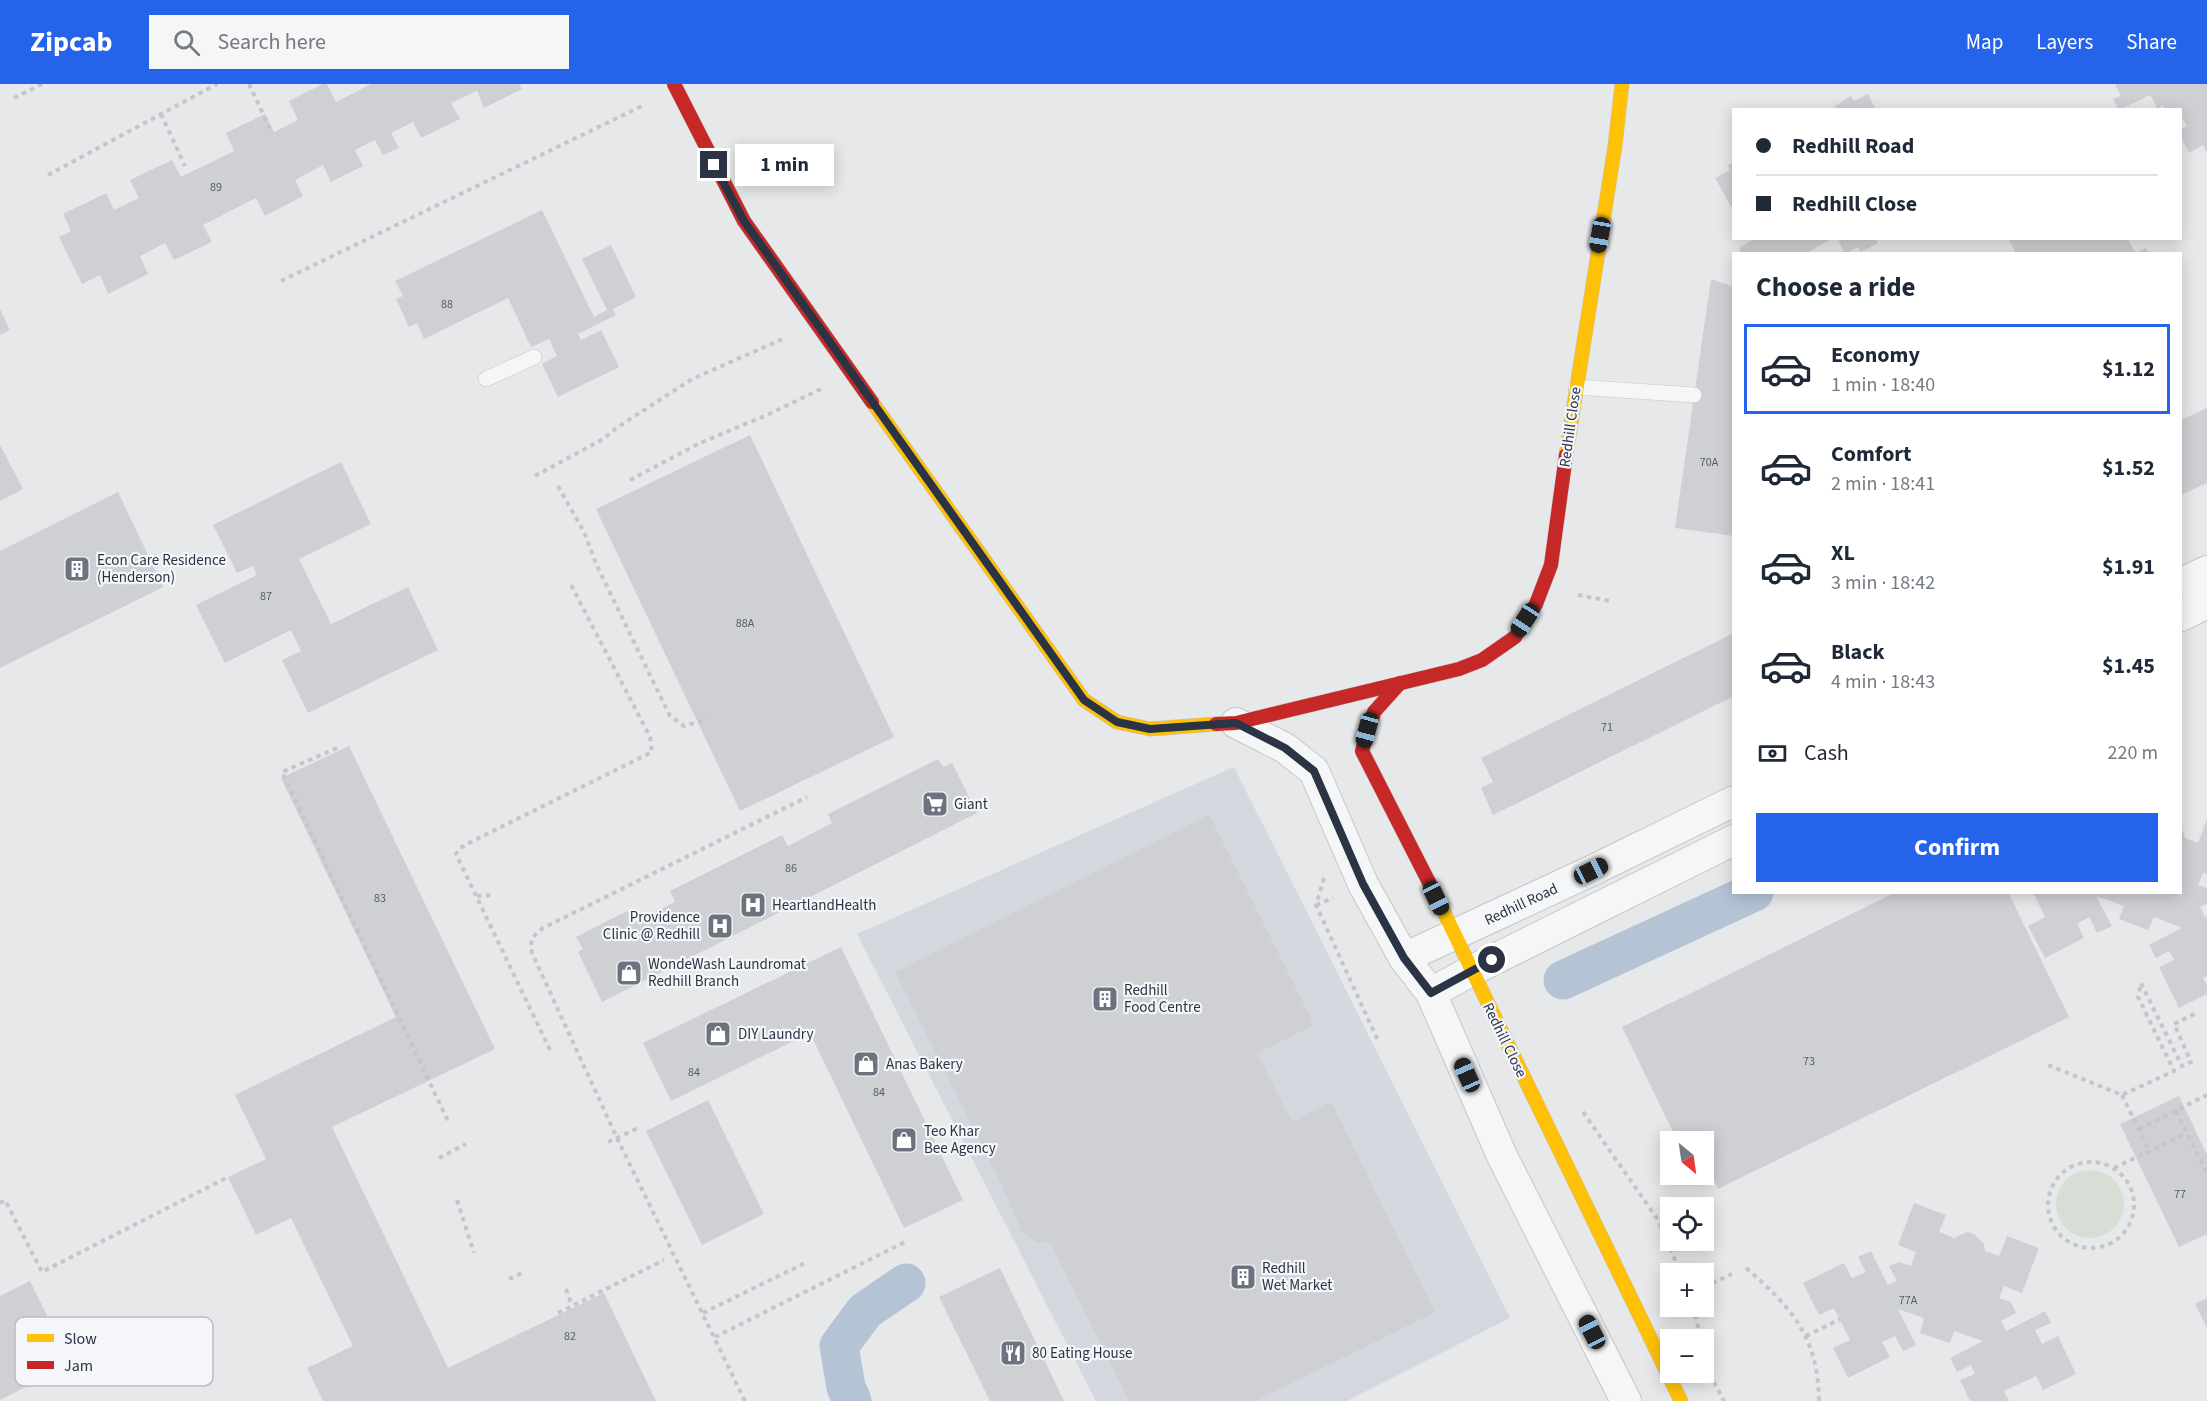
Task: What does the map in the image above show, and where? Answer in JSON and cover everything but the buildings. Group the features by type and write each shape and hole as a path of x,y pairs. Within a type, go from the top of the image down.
{"street":[{"name":"Redhill Close","path":"674,84 744,221 1084,700 1117,722 1150,729 1236,723 1459,669 1482,660 1515,637 1536,604 1551,565 1576,387 1611,172 1622,84"},
{"path":"2182,583 2207,571"},
{"path":"2182,616 2207,603"},
{"name":"Redhill Close","path":"1400,683 1374,712 1362,751 1681,1401"},
{"path":"1236,723 1285,748 1314,771 1363,884 1404,958 1431,993 1502,1156 1626,1401"},
{"name":"Redhill Road","path":"1404,958 1732,802"},
{"path":"1431,993 1732,841"}],"lane":[{"path":"486,379 534,357"},
{"path":"1576,387 1694,395"}],"path":[{"path":"14,98 42,84"},
{"path":"48,174 217,84"},
{"path":"249,84 271,131"},
{"path":"281,281 652,101"},
{"path":"161,114 185,166"},
{"path":"535,476 605,438 615,429 692,379 792,336"},
{"path":"630,480 700,443 767,415 827,386"},
{"path":"558,486 584,532 597,566 670,716 684,726 708,719"},
{"path":"550,1050 456,854 459,849 652,752 650,737 569,581"},
{"path":"337,748 282,772 448,1121"},
{"path":"745,1401 617,1138 532,953 532,938 543,928 807,797"},
{"path":"476,896 494,895"},
{"path":"2122,1095 2174,1071 2138,996 2141,983 2182,1066 2191,1062 2174,1024 2198,1012"},
{"path":"2048,1065 2122,1095 2149,1151"},
{"path":"2139,1129 2207,1095"},
{"path":"1581,1109 1658,1220 1676,1263"},
{"path":"2176,1111 2207,1173"},
{"path":"608,1142 638,1128"},
{"path":"2114,1168 2133,1190 2132,1219 2126,1231 2115,1241 2089,1248 2063,1239 2054,1228 2048,1215 2047,1201 2051,1186 2059,1174 2086,1161 2100,1162 2114,1168 2187,1133"},
{"path":"439,1158 466,1143"},
{"path":"0,1203 5,1200 42,1272 228,1177"},
{"path":"458,1200 474,1253"},
{"path":"715,1337 905,1242"},
{"path":"558,1313 664,1260"},
{"path":"703,1313 805,1263"},
{"path":"1746,1268 1790,1311 1806,1336 1815,1356 1819,1401"},
{"path":"509,1279 522,1273"},
{"path":"1714,1282 1732,1274"},
{"path":"566,1289 572,1306"},
{"path":"1806,1336 1840,1319"},
{"path":"1714,1382 1724,1401"}],"shaded area":[{"path":"1234,767 1510,1318 1347,1401 1096,1401 857,934"},
{"path":"2090,1170 2103,1173 2114,1180 2121,1191 2124,1204 2121,1217 2114,1228 2103,1235 2090,1238 2077,1235 2066,1228 2059,1217 2056,1204 2059,1191 2066,1180 2077,1173"}],"waterway":[{"path":"1563,980 1750,894"},
{"path":"852,1401 846,1387 839,1346 865,1311 906,1283"}],"traffic: slow":[{"path":"1566,455 1615,146 1622,84"},
{"path":"872,402 1084,700 1117,722 1150,729 1216,724"},
{"path":"1436,896 1681,1401"}],"traffic: jam":[{"path":"674,84 744,221 872,402"},
{"path":"1216,724 1236,723 1459,669 1482,660 1515,637 1536,604 1551,565 1566,455"},
{"path":"1400,683 1374,712 1362,751 1436,896"}],"place":[{"name":"Econ Care Residence (Henderson)","path":"77,569"},
{"name":"Giant","path":"935,804"},
{"name":"HeartlandHealth","path":"753,905"},
{"name":"Providence Clinic @ Redhill","path":"720,926"},
{"name":"WondeWash Laundromat Redhill Branch","path":"629,973"},
{"name":"Redhill Food Centre","path":"1105,999"},
{"name":"DIY Laundry","path":"718,1034"},
{"name":"Anas Bakery","path":"866,1064"},
{"name":"Teo Khar Bee Agency","path":"904,1140"},
{"name":"Redhill Wet Market","path":"1243,1277"},
{"name":"80 Eating House","path":"1013,1353"}],"route":[{"path":"714,165 744,221 1084,700 1117,722 1150,729 1236,723 1285,748 1314,771 1363,884 1404,958 1431,993 1492,960"}]}
